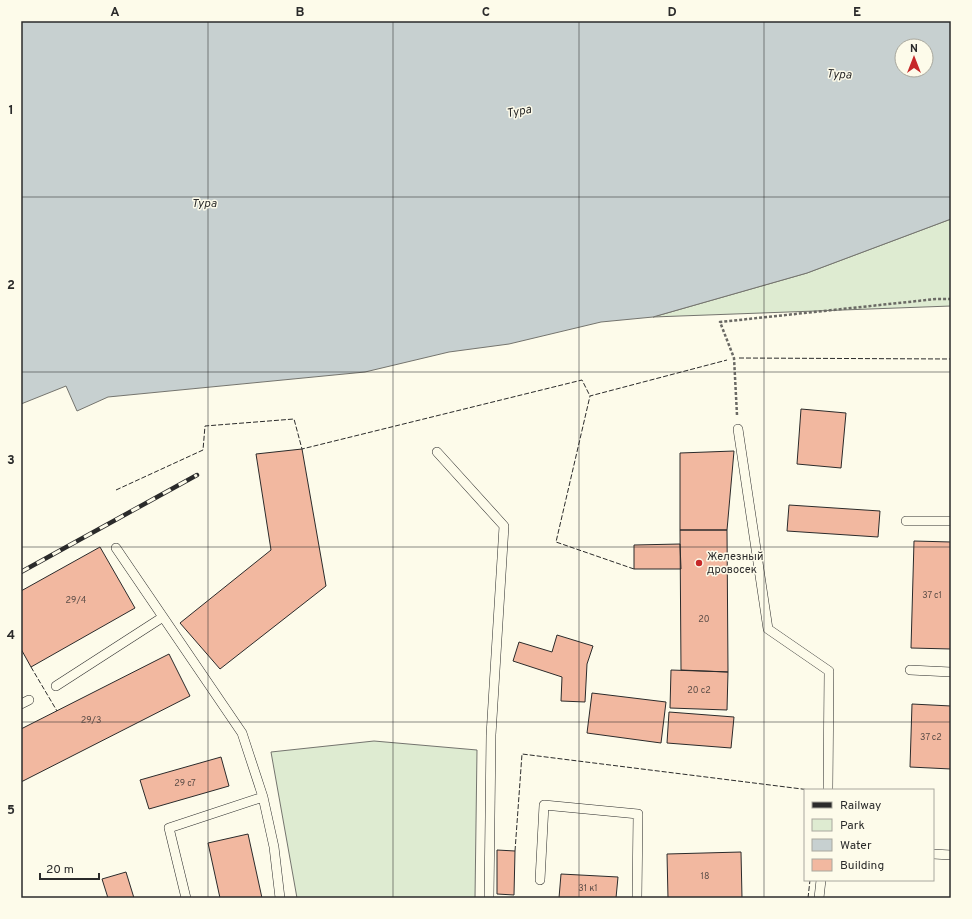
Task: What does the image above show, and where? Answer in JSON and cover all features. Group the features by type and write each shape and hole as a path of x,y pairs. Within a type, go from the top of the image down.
{"lane":[{"path":"738,429 768,628 829,671 828,789"},
{"path":"436,452 504,526 491,735 489,898"},
{"path":"906,521 951,521"},
{"path":"116,548 242,733 263,797 274,847 280,898"},
{"path":"56,686 163,617"},
{"path":"910,670 951,672"},
{"path":"186,898 169,828 263,797"},
{"path":"540,880 544,805 638,814 636,898"},
{"path":"934,854 951,855"},
{"path":"819,898 821,881"}],"path":[{"path":"738,429 734,358 720,322 936,299 951,299"}],"green space":[{"path":"951,219 951,306 653,317 807,273"},
{"path":"374,741 477,750 475,898 297,898 271,752"}],"water":[{"name":"Тура","path":"21,21 951,21 951,219 807,273 653,317 601,322 509,344 449,352 365,372 108,397 77,411 66,386 21,404"}],"building":[{"path":"801,409 846,413 841,468 797,464"},
{"path":"302,449 326,586 220,669 180,623 271,550 256,454"},
{"path":"734,451 727,530 680,530 680,453"},
{"path":"789,505 880,511 878,537 787,531"},
{"path":"680,530 727,530 728,672 681,670"},
{"path":"914,541 951,542 951,649 911,648"},
{"path":"680,544 681,569 634,569 634,545"},
{"path":"100,547 135,608 31,667 21,649 21,591"},
{"path":"557,635 593,646 587,664 585,702 561,701 562,677 513,661 519,642 552,652"},
{"path":"169,654 190,696 21,782 21,729"},
{"path":"671,670 728,672 727,710 670,708"},
{"path":"592,693 666,702 661,743 587,733"},
{"path":"912,704 951,706 951,769 910,767"},
{"path":"669,712 734,717 731,748 667,743"},
{"path":"221,757 229,786 149,809 140,780"},
{"path":"248,834 262,898 220,898 208,843"},
{"path":"497,850 515,851 514,895 497,894"},
{"path":"741,852 742,898 668,898 667,854"},
{"path":"126,872 134,898 108,898 102,879"},
{"path":"561,874 618,877 616,898 559,898"}],"railway":[{"path":"21,572 197,475"}],"fence":[{"path":"739,358 951,359"},
{"path":"634,569 556,542 590,396 727,360"},
{"path":"116,490 203,450 205,426 294,419 302,449 582,380 590,396"},
{"path":"31,667 57,711"},
{"path":"515,851 522,754 804,789"},
{"path":"808,898 810,881"}],"place":[{"name":"Железный дровосек","path":"699,563"}]}
